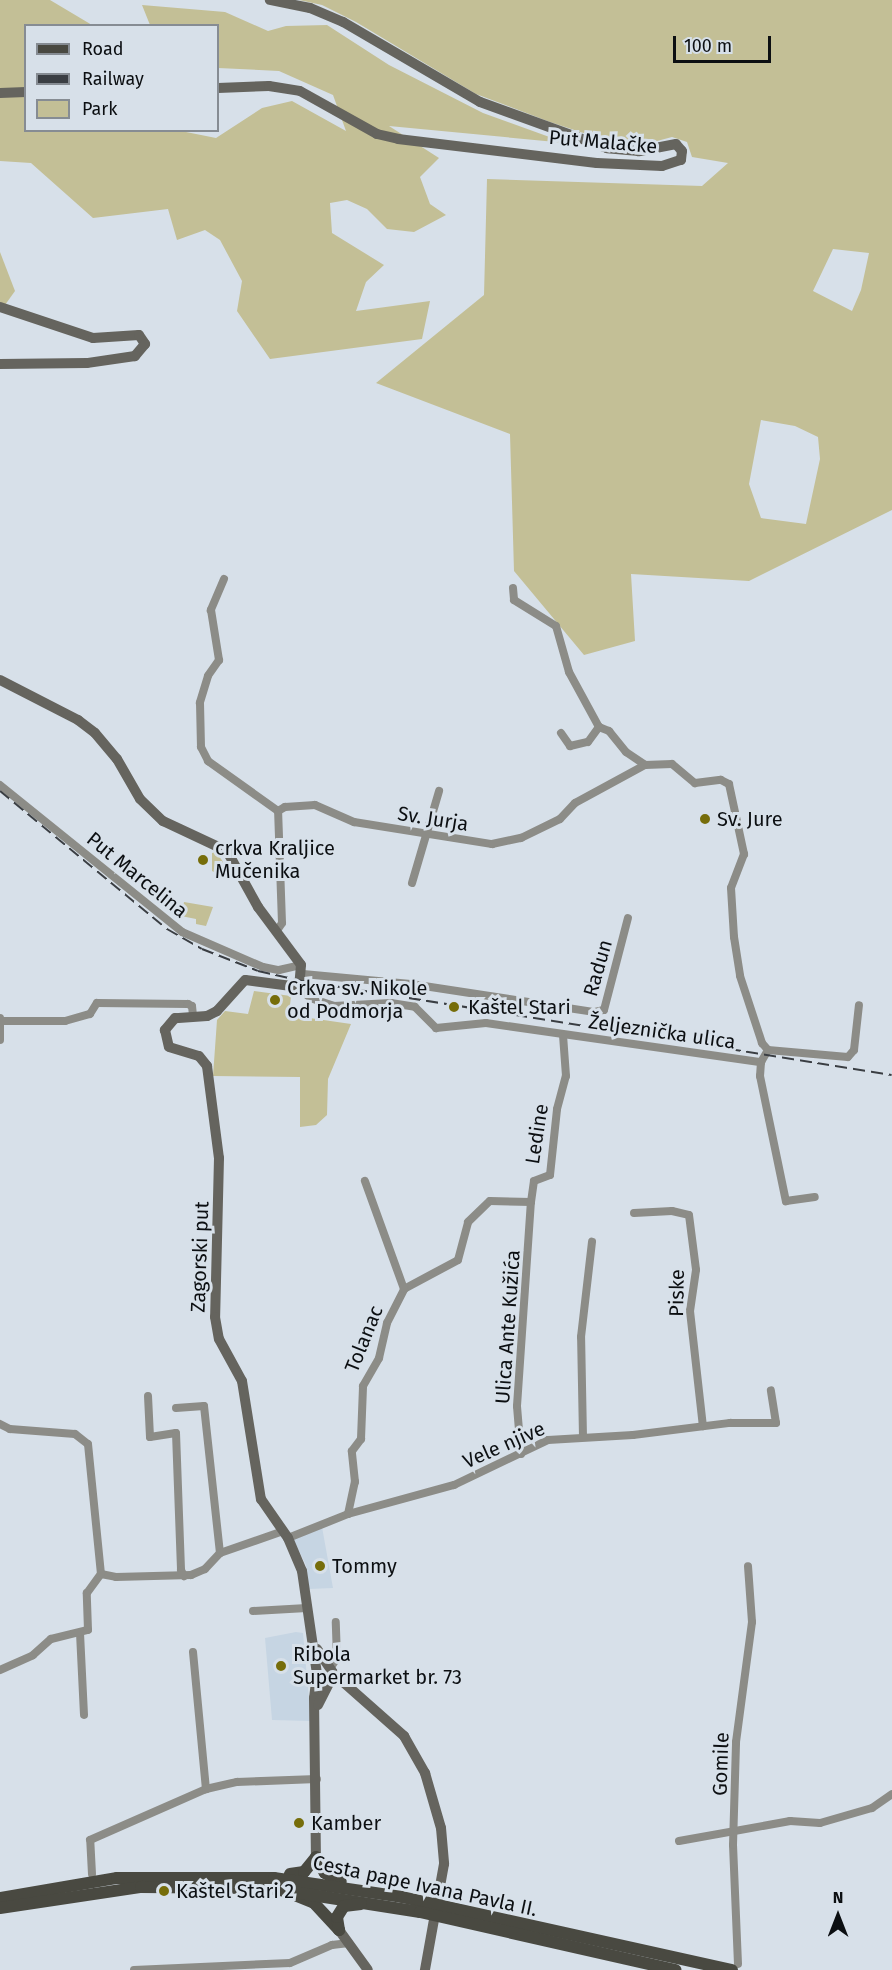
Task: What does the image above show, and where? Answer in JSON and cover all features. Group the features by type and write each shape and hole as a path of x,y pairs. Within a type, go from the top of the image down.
{"main road":[{"name":"Put Malačke","path":"219,88 269,86 300,91 377,134 398,139 597,163 662,166 681,160 682,151 676,144 639,151 607,148 480,102 344,22 310,8 270,0"},
{"path":"0,93 24,92"},
{"path":"0,307 93,338 139,335 145,344 135,356 87,363 0,364"},
{"path":"0,680 78,720 95,733 117,759 140,799 163,821 227,851 258,906 278,929 302,970 299,987"},
{"name":"Zagorski put","path":"299,987 245,980 217,1011 175,1018 165,1030 165,1038 176,1051 199,1056 207,1066 219,1158 215,1317 219,1339 242,1381 261,1499 286,1534 298,1556 315,1646"},
{"path":"315,1646 330,1669 404,1736 425,1773 444,1848 441,1882 428,1937 425,1970"},
{"path":"315,1646 317,1674 316,1857 325,1874 349,1887"},
{"path":"317,1674 330,1669"},
{"path":"316,1714 330,1669"},
{"path":"271,1883 304,1872 316,1857"},
{"name":"Cesta pape Ivana Pavla II.","path":"0,1898 117,1878 349,1887 735,1967"},
{"path":"271,1883 310,1900 339,1930 368,1970"},
{"name":"Cesta pape Ivana Pavla II.","path":"0,1908 141,1887 271,1883 384,1904 676,1970"},
{"path":"339,1930 337,1917 344,1906 384,1904"}],"street":[{"path":"224,579 211,610 219,660 207,676 200,703 201,747 207,761 278,811 282,922 278,929"},
{"path":"513,588 514,600 555,626 569,672 599,727 609,731 614,740 645,765 672,764 695,783 721,780 729,784 744,854 731,888 740,976 762,1043 768,1050 848,1057 854,1050 859,1005"},
{"path":"561,733 570,746 588,742 599,727"},
{"name":"Sv. Jurja","path":"278,811 315,805 354,822 427,837 492,844 521,838 560,819 575,803 645,765"},
{"name":"Put Marcelina","path":"0,785 182,932 262,967 302,970"},
{"path":"411,883 427,837 439,791"},
{"name":"Radun","path":"302,970 422,985 595,1012 604,1010 628,918"},
{"name":"Željeznička ulica","path":"299,987 310,998 334,1006 391,1003 415,1007 436,1028 486,1023 761,1062 760,1076 786,1201 815,1197"},
{"path":"0,1040 1,1018 64,1021 90,1014 97,1004 188,1004 192,1006 193,1016"},
{"name":"Ledine","path":"531,1202 534,1181 550,1175 557,1110 566,1076 563,1035"},
{"path":"761,1062 768,1050"},
{"name":"Tolanac","path":"348,1514 355,1482 352,1451 361,1439 363,1386 379,1358 387,1323 404,1289 365,1181"},
{"path":"404,1289 458,1260 468,1222 490,1201 531,1202"},
{"name":"Ulica Ante Kužića","path":"521,1454 518,1406 531,1202"},
{"name":"Piske","path":"633,1213 672,1211 689,1215 696,1270 690,1311 703,1426"},
{"path":"583,1437 581,1337 592,1242"},
{"name":"Vele njive","path":"220,1553 454,1485 548,1440 703,1426 776,1423 771,1390"},
{"path":"147,1396 150,1437 176,1433 181,1570 184,1576"},
{"path":"101,1574 184,1576 205,1569 220,1553 204,1406 176,1408"},
{"path":"0,1424 10,1429 75,1434 88,1444 101,1574 87,1593 88,1630 51,1639 33,1655 0,1670"},
{"name":"Gomile","path":"735,1967 733,1845 736,1742 752,1623 748,1566"},
{"path":"253,1611 307,1608"},
{"path":"330,1669 337,1658 336,1622"},
{"path":"80,1633 84,1715"},
{"path":"193,1652 206,1789"},
{"path":"92,1874 90,1840 206,1789 237,1782 317,1779"},
{"path":"679,1841 735,1829 843,1818 872,1808 892,1794"},
{"path":"134,1970 290,1966 332,1945 349,1943"}],"shaded area":[{"path":"322,1527 333,1588 309,1589 306,1565 293,1539"},
{"path":"296,1632 303,1633 311,1721 272,1720 265,1638"}],"green space":[{"path":"0,0 50,0 90,24 24,24 24,132 186,132 216,138 262,108 292,101 346,131 333,95 279,71 219,68 219,24 150,24 142,5 225,12 268,31 286,26 327,25 389,65 483,113 566,143 389,126 439,158 420,177 430,204 446,215 414,232 387,229 367,209 347,200 330,203 332,233 384,265 366,282 356,311 430,301 422,339 270,359 237,311 242,281 220,240 205,230 177,240 168,209 93,218 31,163 0,161"},
{"path":"299,0 892,0 892,510 749,581 631,574 635,641 584,655 514,571 510,434 376,383 484,295 487,179 702,186 728,163 692,157 687,142 672,137 642,145 617,144 476,94 356,22 322,5","holes":["833,249 869,253 861,290 852,311 813,291","761,420 795,426 818,437 820,459 806,524 761,518 749,484"]},
{"path":"0,252 15,291 0,312"},
{"path":"216,852 231,873 223,877 212,871 212,853"},
{"path":"184,902 213,907 206,926 196,924 196,919 181,916"},
{"path":"254,991 291,996 289,1015 351,1024 328,1079 327,1115 316,1125 300,1127 300,1077 213,1076 217,1020 225,1011 248,1014"}],"railway":[{"path":"0,791 167,929 202,949 258,971 302,981 892,1075"}],"place":[{"name":"Sv. Jure","path":"705,819"},
{"name":"crkva Kraljice Mučenika","path":"203,860"},
{"name":"Crkva sv. Nikole od Podmorja","path":"275,1000"},
{"name":"Kaštel Stari","path":"454,1007"},
{"name":"Tommy","path":"320,1566"},
{"name":"Ribola Supermarket br. 73","path":"281,1666"},
{"name":"Kamber","path":"299,1823"},
{"name":"Kaštel Stari 2","path":"164,1891"}]}
